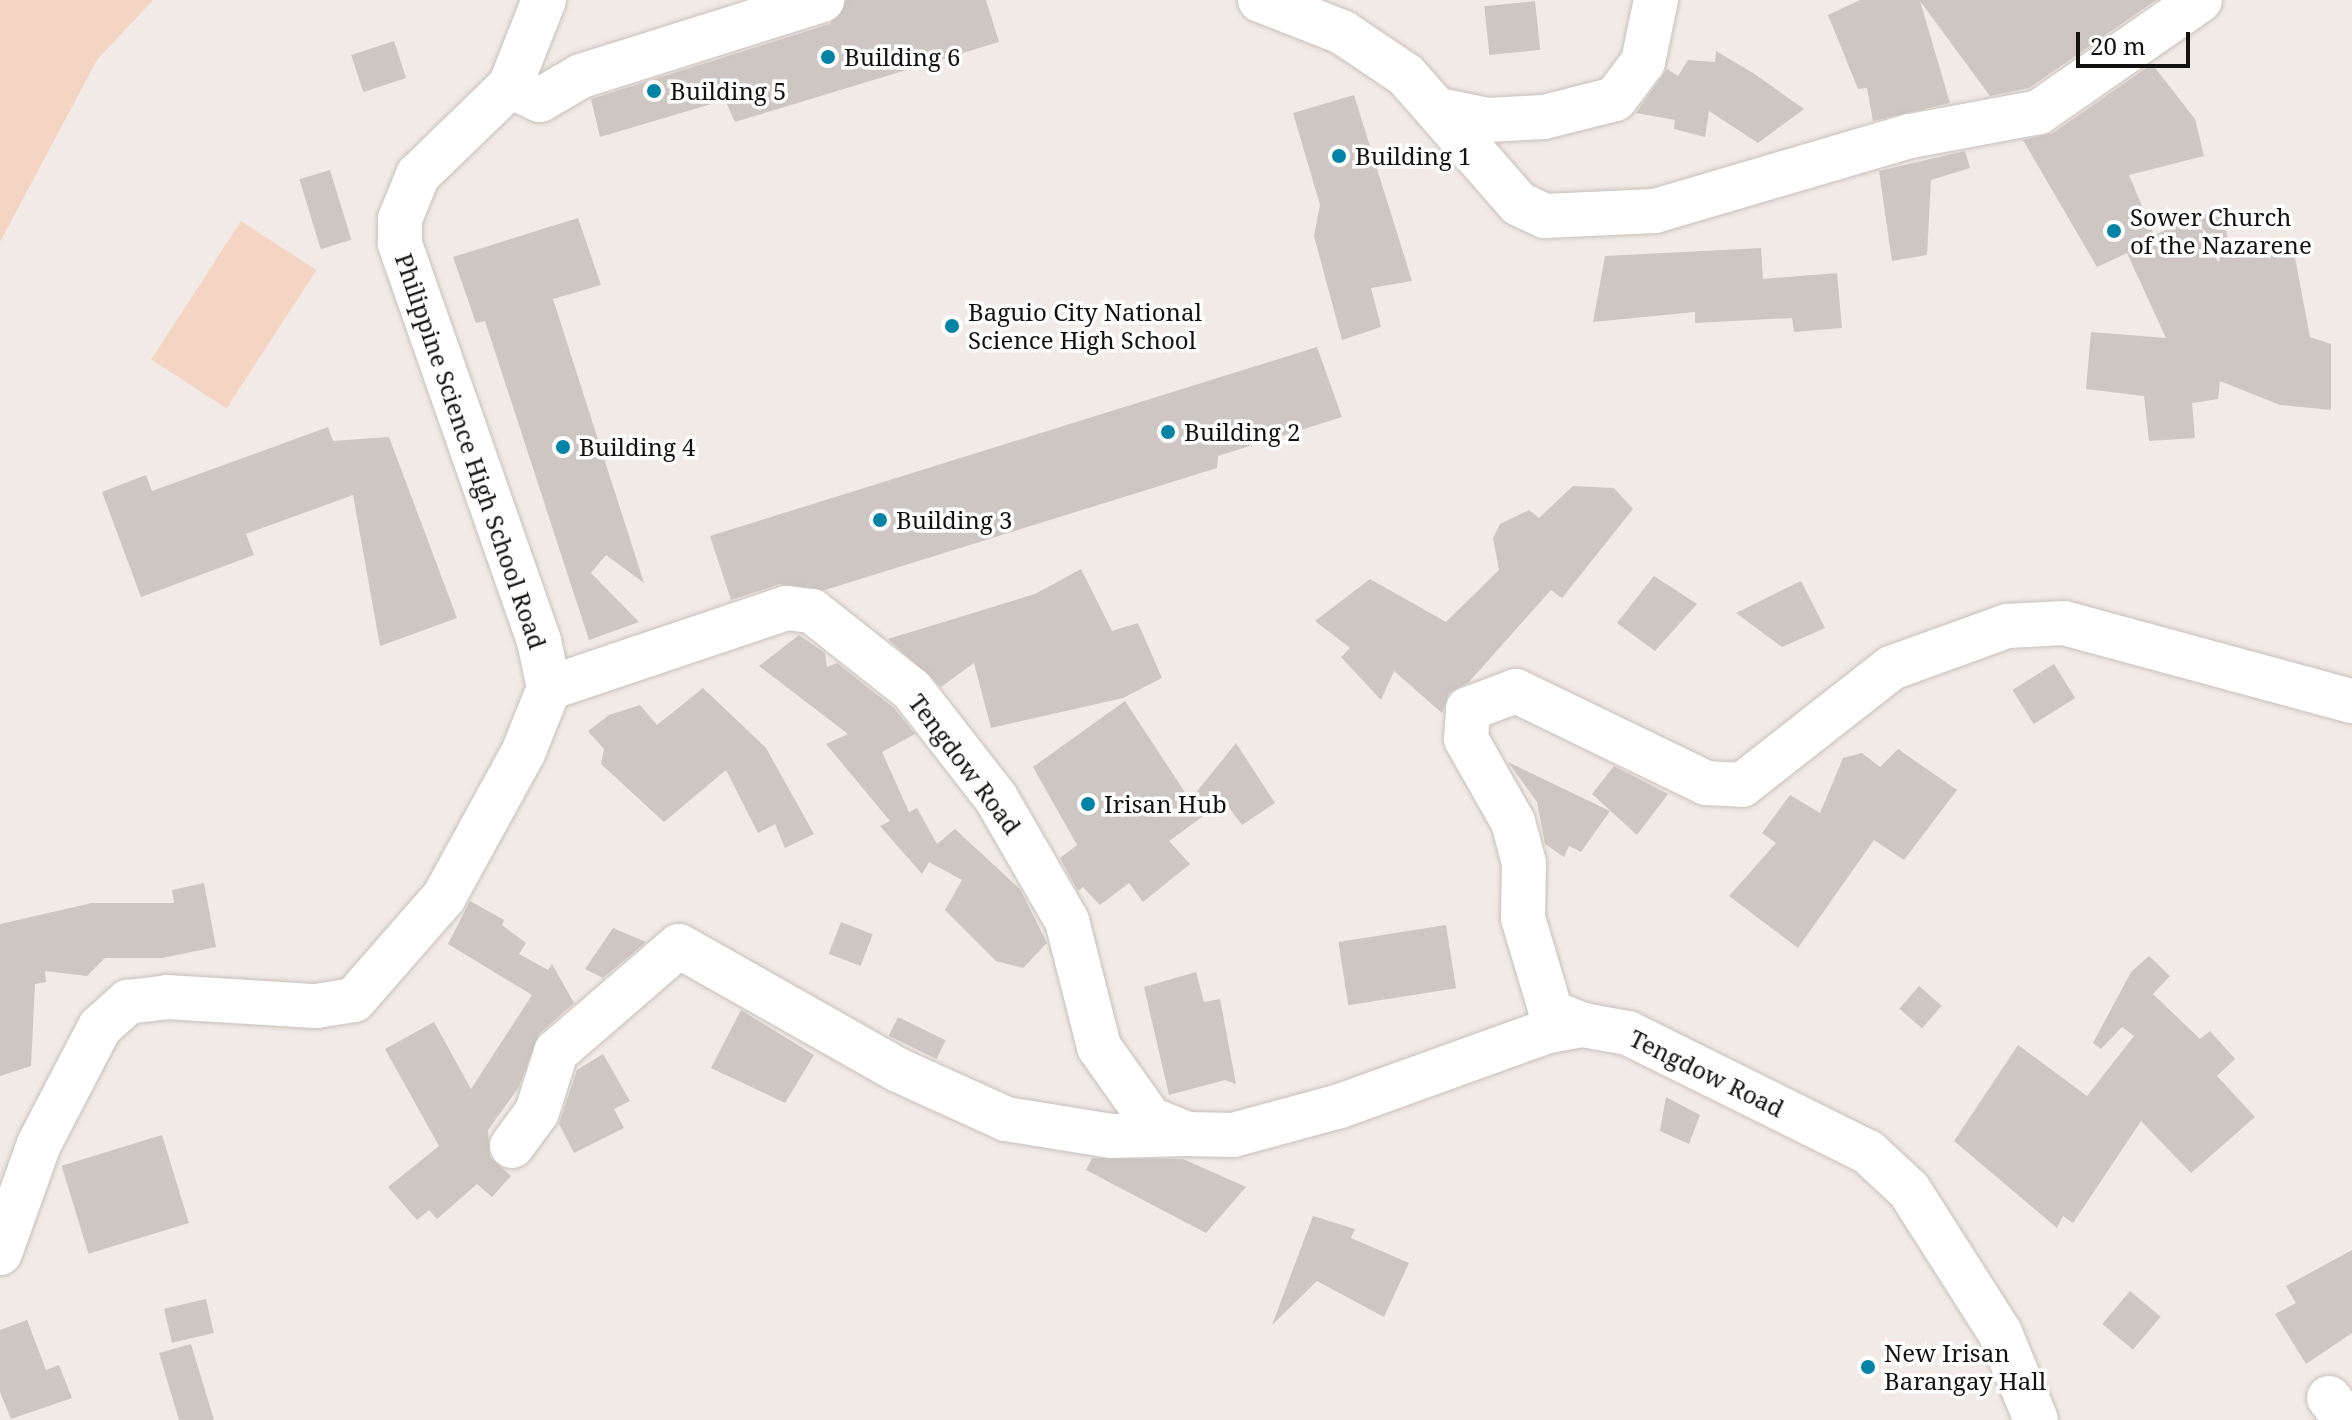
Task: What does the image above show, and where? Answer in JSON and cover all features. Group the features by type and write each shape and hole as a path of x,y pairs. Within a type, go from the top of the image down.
{"street":[{"name":"Philippine Science High School Road","path":"544,0 510,86 418,175 400,219 400,243 533,618 549,688"},
{"path":"510,86 540,100 581,76 822,0"},
{"path":"1260,0 1342,32 1406,75 1519,204 1545,216 1655,211 1910,136 2039,112 2200,0"},
{"path":"1439,110 1516,118 1615,99 1643,62 1656,0"},
{"name":"Tengdow Road","path":"549,688 787,608 812,611 839,628 912,690 996,798 1067,921 1099,1047 1118,1081 1150,1119 1187,1134"},
{"path":"1583,1025 1551,1012 1523,918 1524,863 1513,822 1466,739 1468,709 1516,691 1706,783 1742,785 1891,668 2007,626 2064,623 2352,701"},
{"path":"0,1253 39,1144 100,1027 128,1002 167,997 316,1006 354,1000 444,897 523,753 549,688"},
{"name":"Tengdow Road","path":"512,1146 537,1112 556,1052 679,946 898,1070 1006,1119 1112,1136 1272,1127 1583,1025 1628,1033 1868,1152 1909,1190 1968,1277 2036,1420"}],"shaded area":[{"path":"0,0 153,0 97,60 0,242"},
{"path":"241,221 316,270 227,408 151,359"}],"building":[{"name":"Building 6","path":"846,0 986,0 999,42 735,122 725,100 600,137 591,99 830,24"},
{"path":"1860,0 2156,0 2029,88 1990,96 1920,1 1950,103 1873,121 1867,88 1858,89 1828,15"},
{"path":"1535,1 1540,50 1489,55 1484,6"},
{"path":"394,41 406,78 363,92 351,55"},
{"path":"1716,51 1804,109 1758,143 1709,111 1705,137 1674,129 1675,120 1636,113 1667,69 1678,76 1688,60 1715,62"},
{"path":"2152,64 2195,119 2204,156 2129,175 2154,235 2221,208 2232,258 2293,247 2310,337 2331,344 2331,410 2280,405 2220,381 2218,399 2192,403 2195,438 2149,441 2144,396 2086,389 2091,332 2166,338 2127,253 2097,267 2023,140 2053,133"},
{"name":"Building 1","path":"1354,95 1412,281 1371,288 1381,327 1342,340 1314,236 1320,205 1293,113"},
{"path":"1965,151 1970,168 1931,180 1927,255 1892,261 1879,171"},
{"path":"330,170 351,240 321,249 299,179"},
{"name":"Building 4","path":"578,218 601,285 553,299 644,583 606,555 591,573 639,622 589,640 485,321 476,323 453,257"},
{"path":"1761,248 1763,279 1837,273 1842,328 1794,332 1792,318 1695,323 1695,312 1593,322 1605,256"},
{"path":"1317,347 1342,417 1218,456 1217,468 825,590 780,584 731,600 710,536"},
{"path":"328,427 333,441 389,437 457,618 380,646 353,495 246,534 254,555 141,597 102,492 146,475 152,491"},
{"path":"1573,486 1614,488 1633,509 1562,598 1551,590 1469,682 1449,693 1442,713 1394,671 1381,700 1341,657 1350,648 1315,621 1370,579 1446,622 1499,570 1493,538 1500,524 1529,510 1539,518"},
{"path":"1081,569 1112,631 1138,623 1162,678 1123,698 991,728 974,663 941,687 888,639 1035,594"},
{"path":"1654,576 1697,604 1655,651 1617,623"},
{"path":"1801,581 1825,628 1782,647 1736,613"},
{"path":"799,635 825,653 827,667 837,663 894,708 915,734 882,752 909,812 917,808 937,844 955,829 1020,889 1047,943 1023,968 996,961 945,910 962,880 929,862 922,874 880,826 890,821 826,744 848,734 759,666"},
{"path":"2054,664 2075,698 2034,724 2012,690"},
{"path":"703,688 766,748 814,834 785,848 775,824 758,833 726,770 664,822 601,764 604,749 588,731 609,715 640,705 657,725"},
{"path":"1125,701 1190,800 1236,743 1275,803 1242,825 1224,801 1169,841 1190,864 1143,902 1129,883 1100,905 1083,887 1078,891 1060,858 1077,845 1033,767"},
{"path":"1898,749 1957,790 1904,860 1874,840 1798,948 1729,896 1776,843 1762,833 1790,795 1820,813 1843,758 1862,753 1880,767"},
{"path":"1508,762 1610,811 1581,852 1569,846 1564,857 1545,844 1537,802"},
{"path":"1614,766 1668,794 1637,835 1592,794"},
{"path":"204,883 216,947 162,958 105,958 87,976 45,971 46,982 35,984 31,1066 0,1076 0,924 92,903 174,903 172,890"},
{"path":"470,901 504,920 502,925 526,943 519,954 548,970 552,964 574,1003 539,1034 519,1087 488,1130 490,1157 511,1176 492,1197 477,1184 437,1219 429,1210 417,1220 388,1187 439,1146 385,1049 434,1022 471,1089 532,995 448,944"},
{"path":"841,922 873,934 861,966 829,954"},
{"path":"1446,925 1456,988 1348,1005 1338,942"},
{"path":"613,928 646,942 603,978 585,969"},
{"path":"2149,956 2170,976 2153,994 2200,1039 2210,1031 2235,1059 2217,1076 2255,1117 2191,1173 2141,1121 2073,1223 2063,1216 2057,1228 1954,1141 2018,1045 2087,1096 2134,1036 2122,1027 2101,1049 2093,1043 2131,972"},
{"path":"1196,972 1204,1002 1220,999 1236,1084 1225,1080 1169,1095 1144,987"},
{"path":"1919,986 1942,1006 1922,1028 1899,1009"},
{"path":"741,1010 814,1055 785,1103 711,1068"},
{"path":"898,1017 946,1040 936,1059 889,1036"},
{"path":"603,1054 630,1101 614,1109 624,1128 574,1153 559,1124 577,1070"},
{"path":"1666,1097 1700,1115 1689,1144 1660,1131"},
{"path":"162,1135 189,1223 88,1254 62,1166"},
{"path":"1092,1158 1183,1159 1246,1187 1206,1233 1086,1170"},
{"path":"1313,1216 1355,1229 1351,1238 1409,1263 1384,1317 1317,1281 1272,1325"},
{"path":"2352,1250 2352,1333 2306,1364 2275,1314 2296,1303 2286,1286"},
{"path":"2130,1291 2161,1317 2133,1350 2102,1324"},
{"path":"206,1299 214,1333 172,1343 164,1309"},
{"path":"27,1320 46,1370 59,1365 72,1398 11,1419 0,1392 0,1330"},
{"path":"191,1344 214,1420 179,1420 159,1353"}],"place":[{"name":"Building 6","path":"828,57"},
{"name":"Building 5","path":"654,91"},
{"name":"Building 1","path":"1339,156"},
{"name":"Sower Church of the Nazarene","path":"2114,231"},
{"name":"Baguio City National Science High School","path":"952,326"},
{"name":"Building 2","path":"1168,432"},
{"name":"Building 4","path":"563,447"},
{"name":"Building 3","path":"880,520"},
{"name":"Irisan Hub","path":"1088,804"},
{"name":"New Irisan Barangay Hall","path":"1868,1367"}]}
